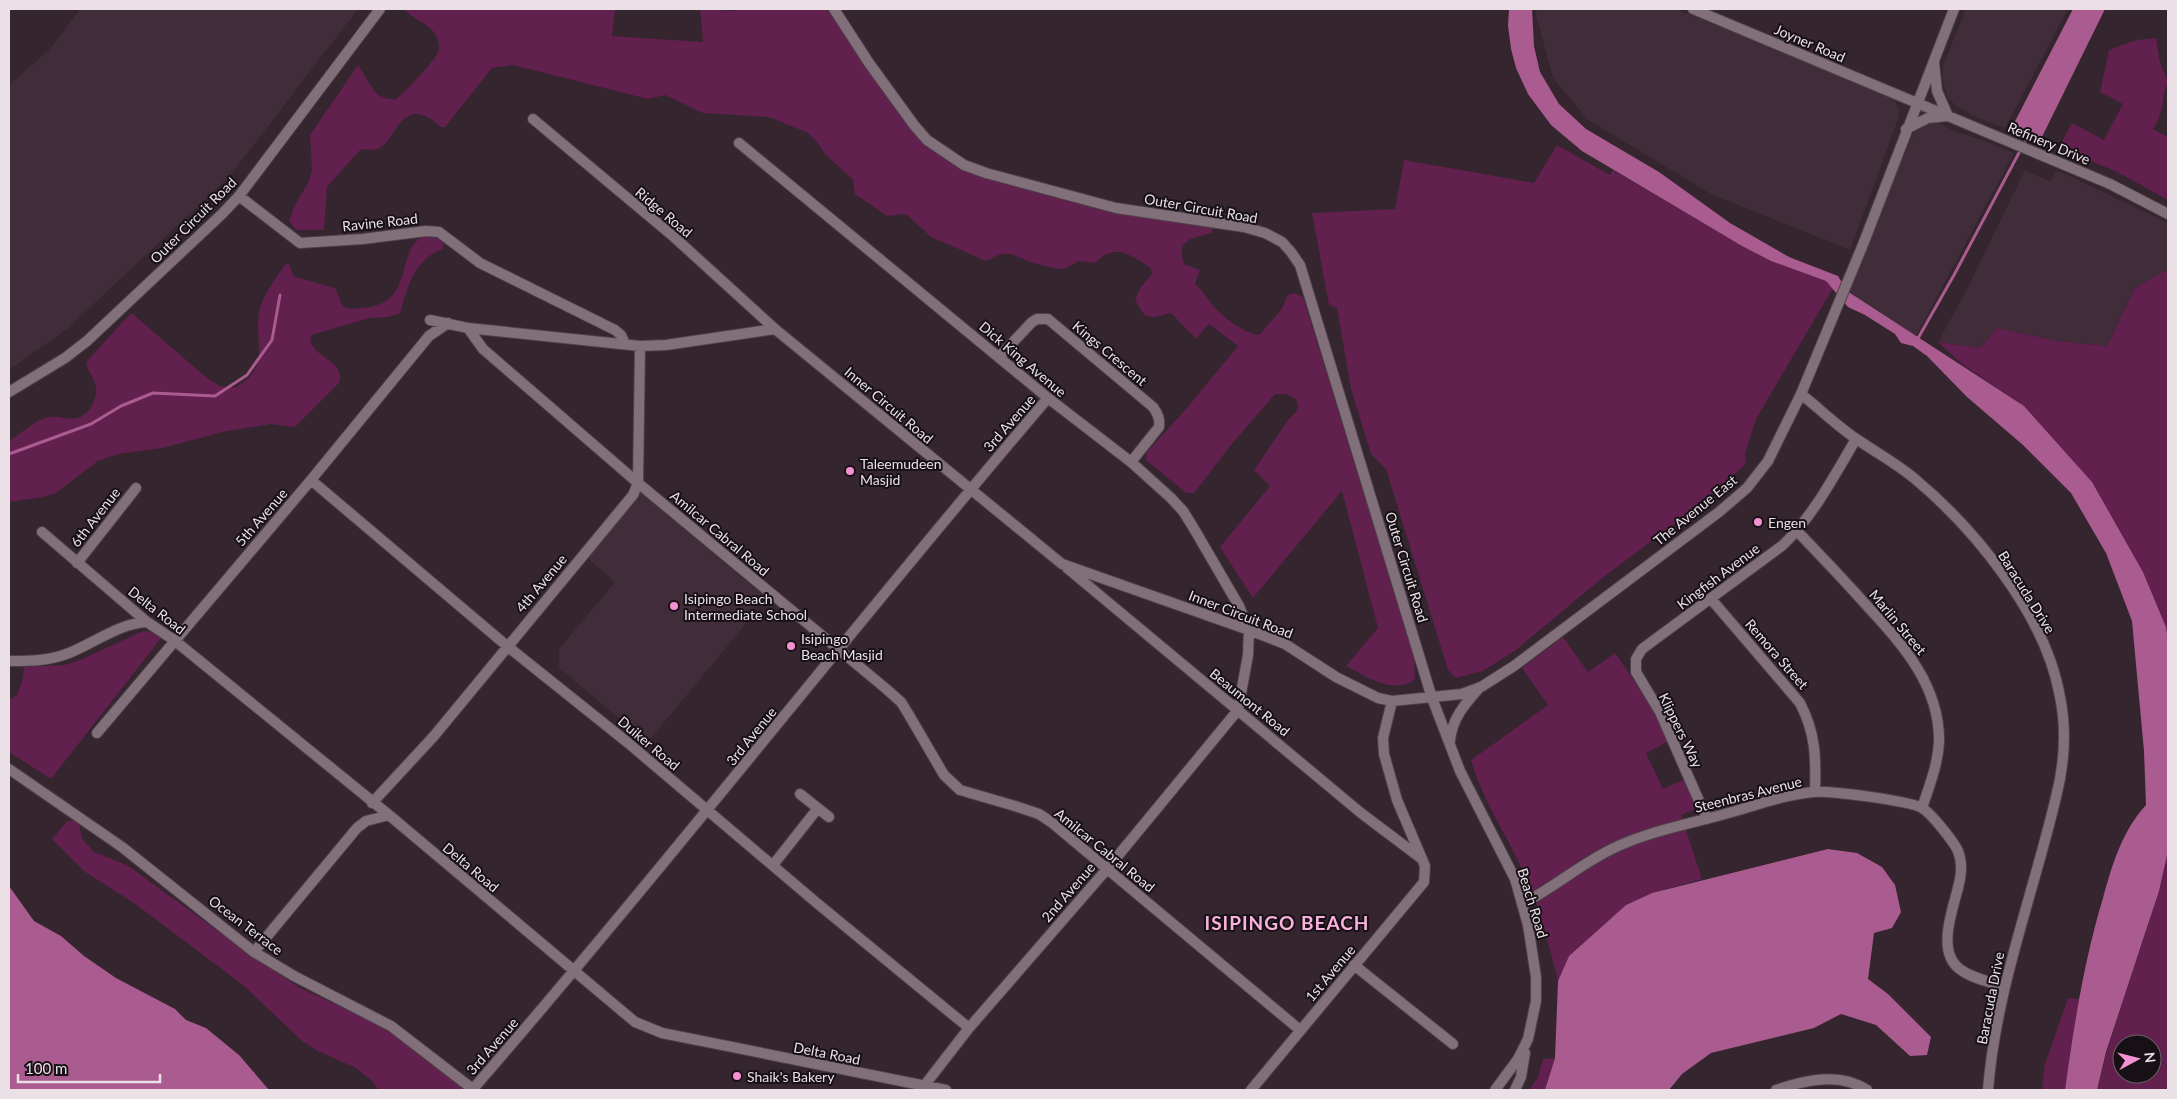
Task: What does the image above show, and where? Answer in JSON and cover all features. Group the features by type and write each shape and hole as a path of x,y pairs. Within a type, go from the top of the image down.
{"street":[{"name":"Outer Circuit Road","path":"9,392 65,358 87,341 239,196 380,9"},
{"name":"Outer Circuit Road","path":"834,9 869,64 914,125 927,140 964,165 986,173 1116,208 1244,227 1265,233 1282,242 1291,252 1300,265 1309,292 1345,420 1395,574 1432,698"},
{"name":"Joyner Road","path":"1693,9 1916,103"},
{"name":"The Avenue East","path":"1432,698 1462,694 1481,687 1514,666 1719,512 1746,488 1768,461 1801,394 1864,242 1916,103 1954,9"},
{"path":"1906,129 1928,118 1948,116 1937,90 1934,60"},
{"name":"Refinery Drive","path":"1916,103 2135,195 2168,214"},
{"name":"Ridge Road","path":"533,119 674,237 775,329"},
{"name":"Dick King Avenue","path":"739,143 1000,356 1048,398 1132,462 1183,511 1239,606 1249,630"},
{"name":"Ravine Road","path":"239,196 300,243 363,239 426,231 439,232 480,263 615,330 621,334 625,344"},
{"name":"Kings Crescent","path":"1000,356 1032,322 1048,319 1153,407 1158,414 1159,427 1132,462"},
{"path":"430,320 468,328 640,346 666,345 775,329"},
{"name":"5th Avenue","path":"97,733 311,480 429,336 448,323"},
{"name":"Amilcar Cabral Road","path":"468,328 483,349 638,483 901,702 944,775 952,784 960,790 1039,814 1300,1030"},
{"name":"Inner Circuit Road","path":"775,329 1062,564 1249,630 1288,646 1362,692 1392,701 1432,698"},
{"path":"638,483 640,346"},
{"name":"Baracuda Drive","path":"1801,394 1856,439 1898,466 1936,496 1988,555 2010,586 2042,639 2059,690 2065,737 2063,760 2056,797 2004,986 1988,1090"},
{"name":"3rd Avenue","path":"473,1090 575,971 970,490 1048,398"},
{"name":"Kingfish Avenue","path":"1638,653 1782,545 1797,531 1820,500 1856,439"},
{"name":"Duiker Road","path":"311,480 507,646 627,742 969,1028"},
{"name":"4th Avenue","path":"372,803 434,736 632,495 638,483"},
{"name":"6th Avenue","path":"77,563 136,488"},
{"name":"Marlin Street","path":"1797,531 1907,652 1926,683 1937,716 1939,742 1934,774 1922,808"},
{"name":"Delta Road","path":"42,532 147,622 174,640 389,816 635,1022 662,1033 946,1090"},
{"name":"Beaumont Road","path":"1062,564 1361,813 1422,859"},
{"name":"Remora Street","path":"1711,599 1800,703 1810,722 1814,742 1816,792"},
{"path":"9,661 51,659 70,653 132,624 147,622"},
{"name":"2nd Avenue","path":"924,1086 969,1028 1107,869 1238,710 1248,656 1249,630"},
{"name":"Klippers Way","path":"1638,653 1635,665 1636,672 1660,712 1707,819"},
{"path":"1450,742 1454,720 1481,687"},
{"name":"Beach Road","path":"1432,698 1460,771 1514,879 1532,944 1536,977 1536,1001 1528,1039 1518,1059 1494,1090"},
{"name":"1st Avenue","path":"1252,1090 1422,885 1426,877 1422,859 1394,791 1384,754 1383,738 1392,701"},
{"name":"Ocean Terrace","path":"9,769 122,847 254,952 294,976 391,1026 473,1090"},
{"name":"Steenbras Avenue","path":"1522,904 1541,894 1614,847 1648,835 1783,798 1816,792 1904,803 1922,808"},
{"path":"800,794 829,816"},
{"path":"773,865 818,808"},
{"path":"1922,808 1954,843 1961,864 1961,873 1949,924 1948,944 1952,959 1959,969 1970,975 2004,986"},
{"path":"254,952 357,828 366,821 389,816"},
{"path":"1354,965 1453,1044"},
{"path":"1515,1090 1521,1077 1528,1039"},
{"path":"1776,1090 1803,1082 1835,1079 1867,1090"}],"shaded area":[{"path":"80,9 358,9 229,177 67,329 9,370 9,85 49,50"},
{"path":"404,9 615,9 612,36 703,42 700,11 702,9 735,11 737,9 827,9 906,122 967,169 1213,226 1212,233 1190,239 1182,246 1182,257 1184,264 1200,270 1195,284 1227,319 1243,329 1259,335 1281,310 1288,295 1294,293 1303,297 1414,656 1415,679 1407,684 1389,685 1380,683 1346,666 1378,628 1342,491 1253,598 1220,547 1270,486 1254,470 1288,420 1296,412 1298,406 1296,399 1286,394 1275,394 1231,445 1194,493 1186,493 1145,459 1147,452 1186,409 1238,346 1209,324 1196,339 1171,313 1153,317 1145,315 1135,299 1141,287 1152,274 1151,268 1130,255 1116,252 1109,253 1095,263 1079,261 1066,268 1059,269 1033,263 1011,254 1000,254 986,261 931,237 906,214 887,216 855,194 853,180 825,154 808,133 769,117 703,113 665,95 648,99 513,65 492,68 445,127 441,127 425,116 411,115 400,123 382,147 373,150 361,149 327,187 324,230 296,230 289,221 295,205 308,183 312,170 310,135 358,65 377,93 388,99 396,99 426,69 438,52 438,41 432,30"},
{"path":"1509,9 1532,9 1534,46 1540,72 1559,104 1586,129 1659,172 1730,223 1789,257 1838,276 1847,291 2024,406 2092,482 2143,572 2166,627 2168,640 2168,851 2159,891 2106,1052 2097,1090 2065,1090 2076,1017 2090,945 2110,873 2124,837 2146,805 2144,751 2132,621 2106,553 2071,493 2023,445 1967,397 1927,356 1913,346 1901,343 1895,334 1865,315 1848,307 1826,281 1771,261 1742,246 1582,151 1551,125 1528,94 1516,68 1508,26"},
{"path":"1537,9 1676,9 1893,97 1899,110 1898,119 1850,250 1711,194 1588,120 1553,78 1536,15"},
{"path":"1966,9 2068,9 2005,128 1975,117 1955,105 1947,96 1943,80 1943,65"},
{"path":"2073,9 2105,9 2039,143 2011,129"},
{"path":"2156,38 2160,63 2168,81 2161,111 2153,129 2168,137 2168,200 2117,172 2059,147 2072,123 2104,140 2123,104 2100,92 2109,50 2136,40"},
{"path":"1926,122 1940,123 1952,130 2014,153 1916,336 1847,291 1913,134 1920,124"},
{"path":"1557,145 1610,175 1613,170 1742,246 1771,261 1826,281 1833,288 1756,419 1745,453 1746,464 1686,515 1601,579 1516,650 1483,671 1456,678 1448,670 1386,469 1371,454 1351,389 1337,308 1329,305 1312,213 1395,209 1404,160 1534,183"},
{"path":"2025,170 2051,182 2055,172 2061,172 2168,223 2168,269 2135,288 2107,346 2057,341 1997,328 1980,348 1938,342 1966,291"},
{"path":"423,236 437,238 443,243 443,249 425,259 419,267 409,284 400,313 388,317 370,318 311,335 311,342 314,348 337,368 340,375 339,383 295,427 271,424 227,431 162,448 118,454 98,461 56,493 9,502 9,441 31,425 45,418 73,419 78,418 89,410 95,399 96,388 86,362 130,314 133,314 207,378 220,386 234,388 246,380 254,371 258,362 258,320 260,308 271,286 286,264 289,263 293,276 335,288 343,307 353,309 370,307 384,302 393,295 399,286 409,253 414,244"},
{"path":"2168,269 2168,640 2166,627 2143,572 2092,482 2024,406 1962,364 1938,342 1980,348 1997,328 2057,341 2107,346 2135,288"},
{"name":"Isipingo Beach Intermediate School","path":"639,491 763,595 744,618 748,621 648,742 559,668 559,649 615,582 585,556"},
{"path":"143,631 153,632 162,637 51,779 9,752 9,700 17,695 23,678 24,667 64,665 78,661"},
{"path":"1563,637 1588,672 1615,653 1647,699 1669,741 1646,753 1663,789 1687,778 1696,802 1694,810 1681,815 1702,879 1652,893 1626,905 1569,956 1558,981 1531,890 1482,791 1471,760 1548,705 1522,668"},
{"path":"67,821 74,821 79,824 82,839 94,852 127,865 258,960 300,988 361,1016 403,1040 464,1090 379,1090 371,1080 356,1068 318,1051 302,1041 243,985 134,903 85,872 52,839"},
{"path":"1828,849 1857,853 1882,867 1895,885 1901,912 1892,928 1874,933 1868,979 1888,994 1931,1037 1927,1055 1910,1056 1876,1025 1841,1014 1814,1028 1711,1053 1682,1074 1669,1090 1545,1090 1555,1058 1558,981 1569,956 1626,905 1652,893"},
{"path":"2168,851 2168,1090 2097,1090 2112,1037 2112,1084 2162,1084 2162,1034 2113,1034 2152,911"},
{"path":"9,886 34,921 61,936 84,956 116,978 175,1009 186,1020 206,1028 239,1055 269,1090 9,1090"},
{"path":"2068,998 2079,999 2065,1090 2042,1090 2045,1064"},
{"path":"1555,1058 1545,1090 1529,1090 1538,1077 1543,1059"}],"waterway":[{"path":"1917,340 2029,134"},
{"path":"9,454 91,424 121,406 153,393 215,396 247,375 272,340 280,295"}],"place":[{"name":"Taleemudeen Masjid","path":"850,471"},
{"name":"Engen","path":"1758,522"},
{"name":"Isipingo Beach Intermediate School","path":"674,606"},
{"name":"Isipingo Beach Masjid","path":"791,646"},
{"name":"Shaik's Bakery","path":"737,1076"}],"district":[{"name":"ISIPINGO BEACH","path":"1287,922"}]}
